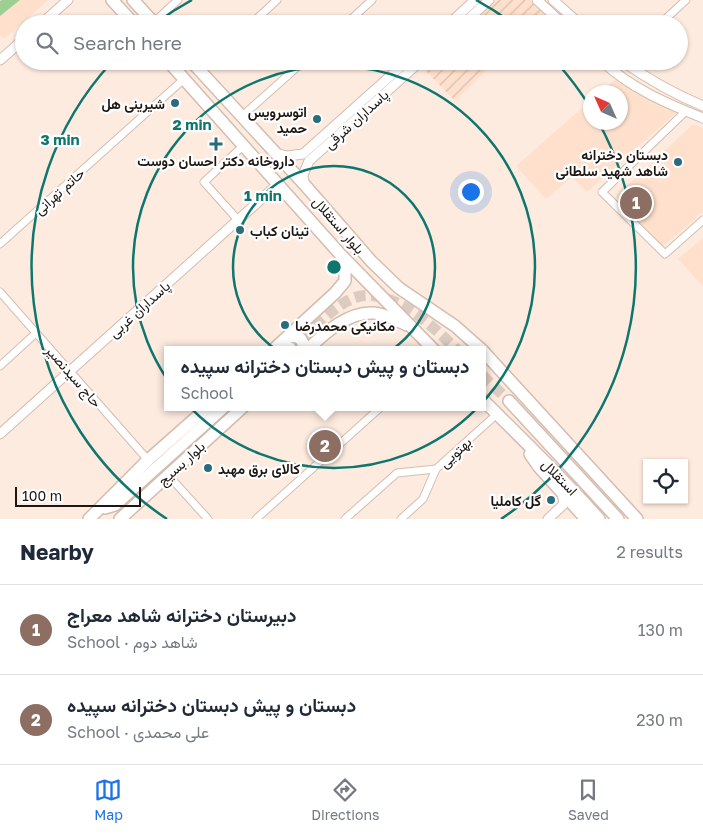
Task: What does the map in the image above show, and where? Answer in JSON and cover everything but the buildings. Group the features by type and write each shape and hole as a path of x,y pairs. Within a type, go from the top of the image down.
{"main road":[{"path":"112,0 126,15"},
{"path":"133,0 147,15"},
{"name":"بلوار استقلال","path":"176,70 340,254 430,346"},
{"name":"بلوار استقلال","path":"199,71 304,184 371,262 399,288 447,321 478,346"},
{"path":"288,346 345,281 345,266 340,254"},
{"path":"312,346 342,321 359,315 374,313 411,326"},
{"path":"288,346 290,336 300,338 303,346"},
{"name":"بلوار استقلال","path":"486,354 637,519"},
{"name":"استقلال","path":"509,401 618,519"},
{"path":"486,403 518,436 539,467 586,519"},
{"path":"89,519 148,460 203,411"},
{"path":"99,510 115,505 220,411"},
{"name":"بلوار بسیج","path":"120,519 239,411"},
{"name":"استقلال","path":"518,436 558,473 599,519"},
{"path":"579,454 591,489 619,499"}],"street":[{"path":"51,15 68,0"},
{"path":"162,15 178,0"},
{"path":"261,15 277,0"},
{"path":"356,15 372,0"},
{"path":"458,15 475,0"},
{"path":"472,15 489,0"},
{"path":"538,0 553,15"},
{"path":"553,0 570,15"},
{"path":"670,15 686,0"},
{"path":"0,60 15,47"},
{"path":"241,118 294,70"},
{"name":"پاسداران شرقی","path":"306,158 397,70"},
{"name":"پاسداران شرقی","path":"306,158 409,70"},
{"path":"612,70 639,88 703,118"},
{"path":"634,70 675,94 703,106"},
{"name":"حاتم تهرانی","path":"0,244 184,79"},
{"path":"686,111 602,192 665,254 703,220"},
{"path":"238,220 204,182 244,145"},
{"path":"274,153 306,158 303,175 304,184"},
{"name":"پاسداران غربی","path":"0,434 278,184"},
{"name":"حاج سیدنصیر","path":"0,292 148,460"},
{"path":"0,366 36,333"},
{"path":"256,519 377,411"},
{"name":"بهتویی","path":"401,519 423,498 436,469 497,414"},
{"path":"345,519 397,473 436,469"},
{"path":"168,475 208,519"},
{"path":"550,518 564,504 562,493"},
{"path":"550,518 559,516 563,519"}],"shaded area":[{"path":"0,0 48,0 31,15 15,15 15,29 4,39 0,35"},
{"path":"496,0 530,0 545,14 544,15 480,15"},
{"path":"425,70 487,70 455,101"},
{"path":"616,79 628,85 609,85"},
{"path":"628,85 678,111 587,192 572,177 546,199 516,166 583,107 583,130 628,130"},
{"name":"دبستان دخترانه شاهد شهید سلطانی","path":"693,124 703,128 703,212 662,247 616,196"},
{"path":"703,238 703,286 678,259"}],"green space":[{"path":"20,0 0,16 0,1"}],"tunnel":[{"path":"292,346 342,304 363,296 378,296 408,309 435,329 453,346"},
{"path":"486,379 509,401"}],"place":[{"name":"شیرینی هل","path":"175,103"},
{"name":"اتوسرویس حمید","path":"317,119"},
{"name":"داروخانه دکتر احسان دوست","path":"216,144"},
{"name":"دبستان دخترانه شاهد شهید سلطانی","path":"678,162"},
{"name":"دبیرستان دخترانه شاهد معراج","path":"636,203"},
{"name":"تینان کباب","path":"240,230"},
{"name":"مکانیکی محمدرضا","path":"285,325"},
{"name":"دبستان و پیش دبستان دخترانه سپیده","path":"325,446"},
{"name":"کالای برق مهبد","path":"208,468"},
{"name":"گل کاملیا","path":"551,500"}]}
